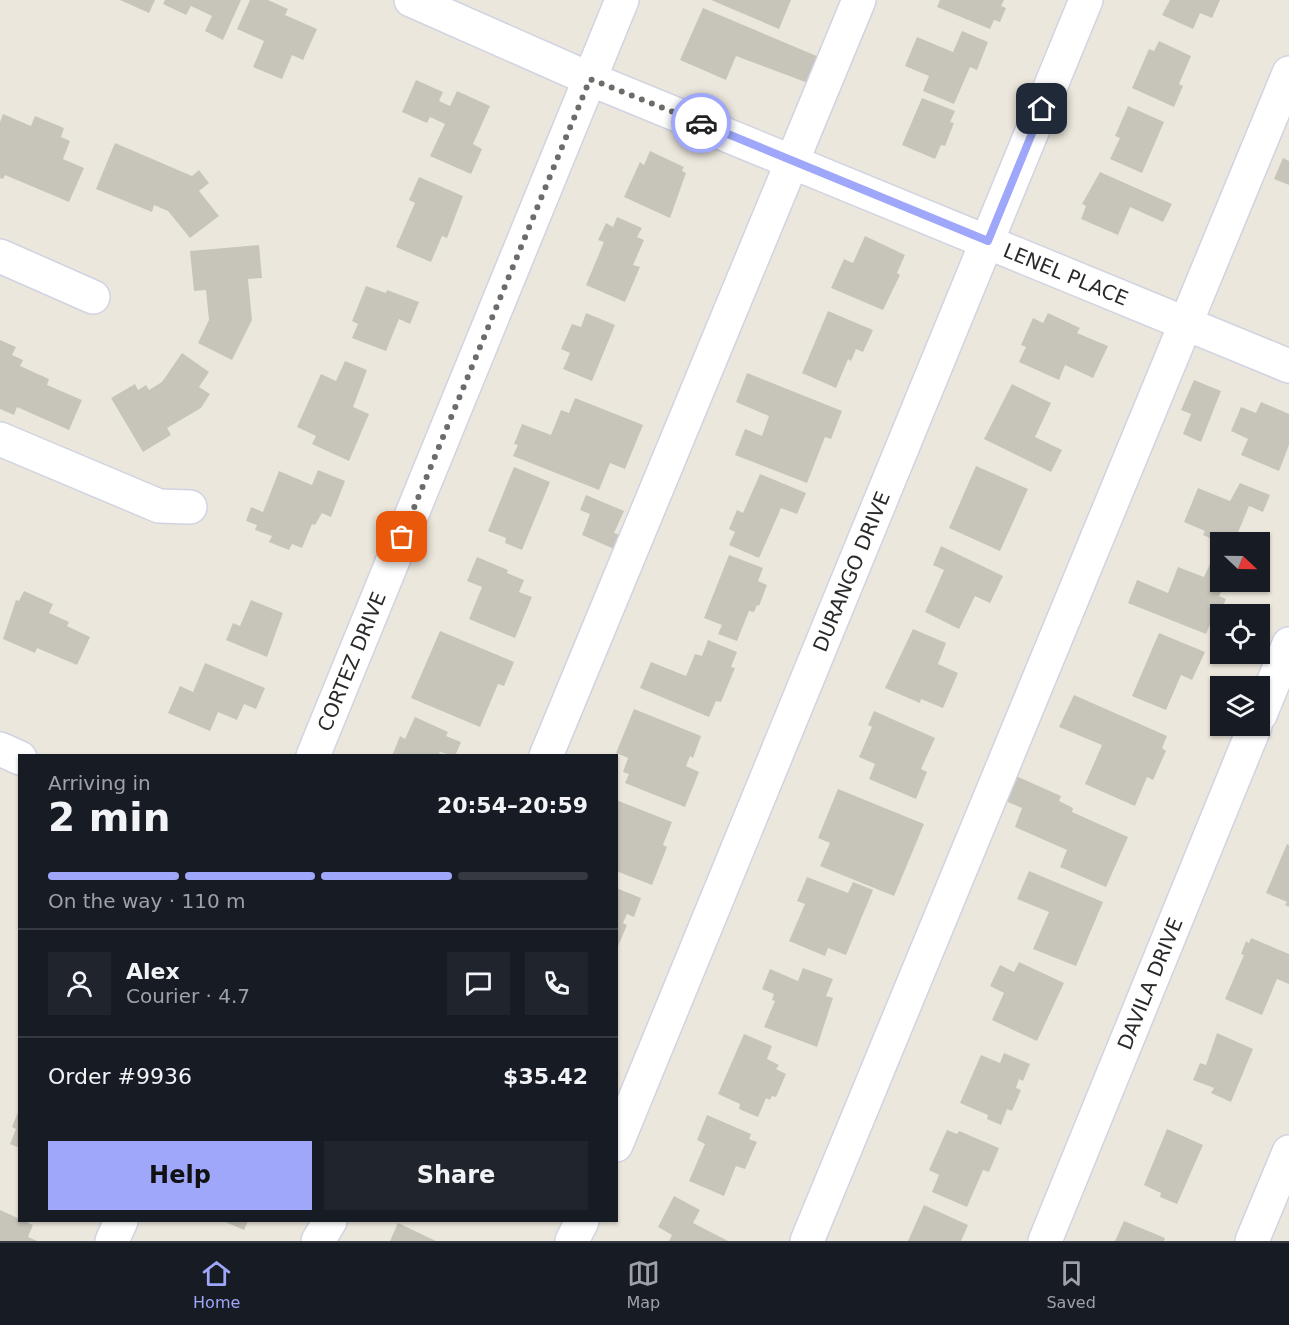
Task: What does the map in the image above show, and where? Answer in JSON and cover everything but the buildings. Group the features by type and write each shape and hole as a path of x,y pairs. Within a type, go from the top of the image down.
{"street":[{"name":"LENEL PLACE","path":"411,0 590,79 793,160 1289,366"},
{"name":"CORTEZ DRIVE","path":"314,754 622,0"},
{"path":"547,754 859,0"},
{"name":"DURANGO DRIVE","path":"618,1140 1086,0"},
{"path":"807,1241 1289,73"},
{"path":"0,256 93,297"},
{"path":"0,439 159,506 190,507"},
{"path":"1270,691 1289,644"},
{"name":"DAVILA DRIVE","path":"1045,1241 1251,736"},
{"path":"0,749 18,757"},
{"path":"1252,1241 1289,1152"},
{"path":"112,1241 121,1222"},
{"path":"318,1241 329,1222"},
{"path":"572,1241 582,1222"}],"way so far":[{"path":"402,537 590,79 701,123"}],"route":[{"path":"701,123 988,241 1042,109"}]}
